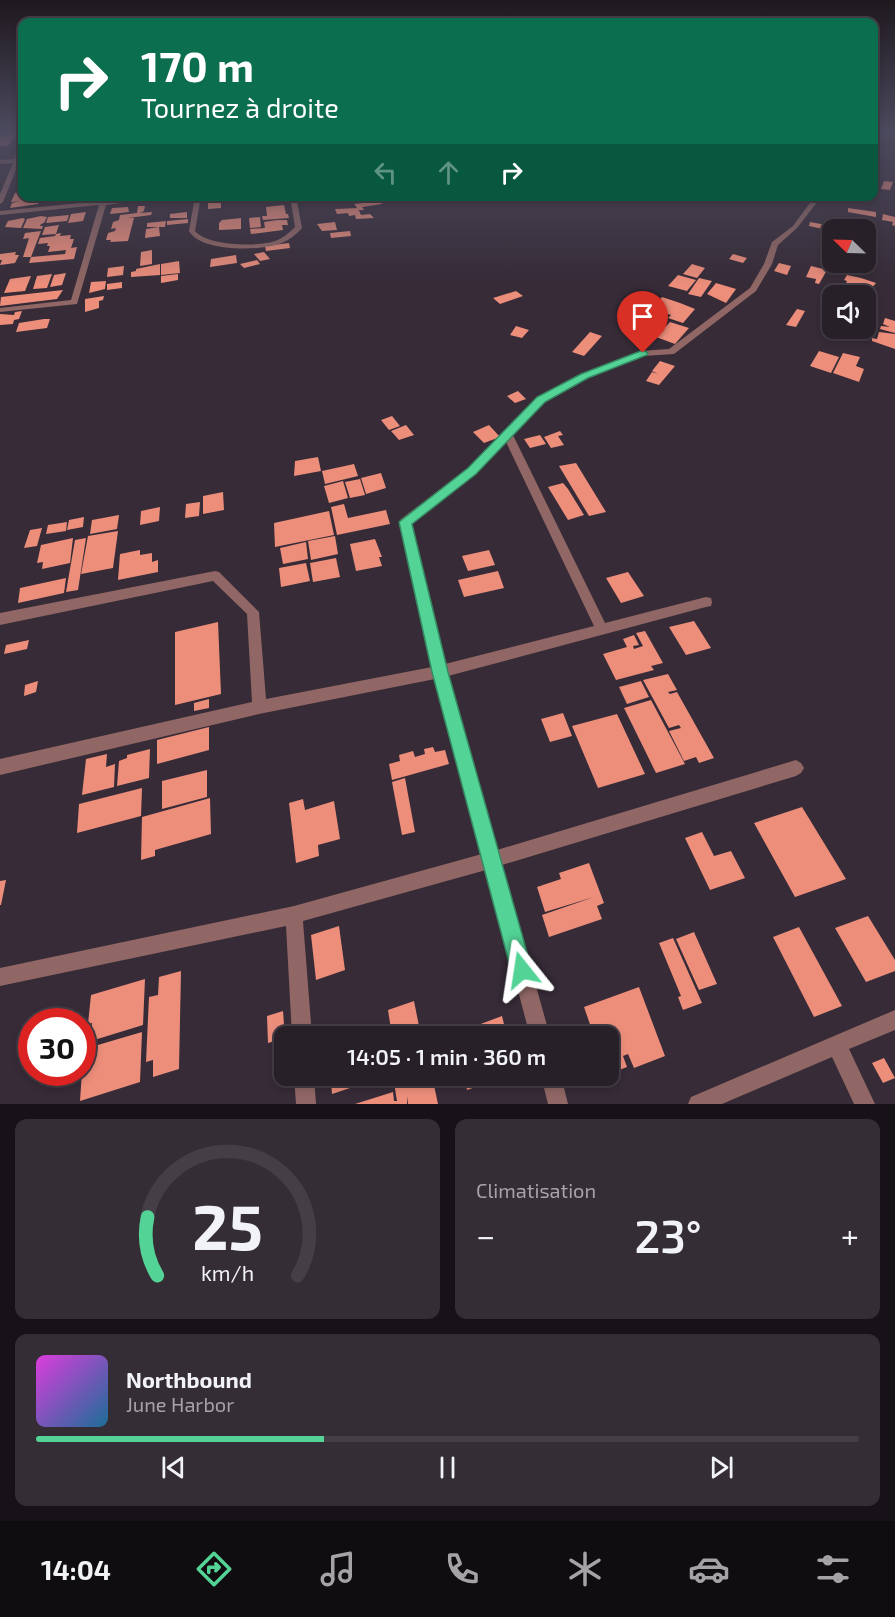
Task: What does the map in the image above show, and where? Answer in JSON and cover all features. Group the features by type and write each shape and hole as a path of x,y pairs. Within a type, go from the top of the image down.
{"street":[{"path":"0,202 9,183"},
{"path":"0,213 96,201"},
{"path":"0,310 74,302 104,201"},
{"path":"197,201 192,231 195,236 240,246 277,243 290,238 299,228 294,201"},
{"path":"537,1026 440,672 405,522 472,471 541,400 552,392 643,353 671,351 712,318 741,299 761,278 775,244 795,227 815,201"},
{"path":"507,434 603,630"},
{"path":"0,619 215,576 253,612 259,707"},
{"path":"0,767 259,707 440,672 706,602"},
{"path":"0,976 294,915 491,860 796,768"},
{"path":"294,915 301,1026"},
{"path":"698,1104 895,1020"},
{"path":"837,1045 865,1104"},
{"path":"305,1086 306,1104"},
{"path":"553,1086 558,1104"}],"building":[{"path":"883,183 893,183 890,190 881,189"},
{"path":"15,193 18,193 18,201 20,201 11,202"},
{"path":"39,201 38,204 10,208 12,203"},
{"path":"208,201 221,201 221,208 208,209"},
{"path":"257,201 284,201 284,202 257,203"},
{"path":"381,201 382,204 362,207 364,210 359,210 354,204"},
{"path":"284,205 289,218 263,220 262,216 267,216 266,207"},
{"path":"138,206 145,206 144,211 140,213 152,212 151,215 128,218 134,218 128,241 110,242 111,240 106,240 108,233 115,231 116,228 111,229 113,222 119,220 120,215 137,213"},
{"path":"128,207 129,212 110,214 112,208"},
{"path":"358,208 361,215 370,214 374,218 356,219 355,215 349,216 348,213 337,214 335,209"},
{"path":"848,208 876,212 876,217 848,212"},
{"path":"86,212 83,221 68,223 71,214"},
{"path":"187,212 187,218 170,218 170,214"},
{"path":"883,214 895,217 895,226 892,225 893,222 882,220"},
{"path":"69,215 67,221 46,223 48,217"},
{"path":"47,217 40,226 43,226 42,229 23,228 27,219"},
{"path":"260,217 261,227 250,228 249,218"},
{"path":"241,218 241,229 219,230 219,223 222,220"},
{"path":"25,219 21,228 5,227 8,221"},
{"path":"188,219 188,223 167,225 167,221"},
{"path":"287,220 288,225 282,225 283,230 251,234 250,229 265,228 264,222"},
{"path":"166,221 165,227 147,227 147,223"},
{"path":"335,222 337,230 322,231 317,224"},
{"path":"810,222 822,224 822,229 809,226"},
{"path":"59,225 56,234 42,235 45,227"},
{"path":"159,227 160,236 145,238 146,229"},
{"path":"41,231 31,257 23,257 29,238 23,239 25,233"},
{"path":"350,231 351,236 331,238 330,233"},
{"path":"61,233 60,236 71,235 70,239 74,239 71,248 77,247 74,259 29,263 31,257 65,254 66,250 48,252 50,246 47,246 48,243 38,244 40,238"},
{"path":"289,243 290,248 266,251 265,246"},
{"path":"152,250 152,264 140,266 141,252"},
{"path":"16,252 15,255 19,255 15,263 0,265 2,260 0,260 0,254"},
{"path":"264,252 270,259 260,261 254,254"},
{"path":"733,254 747,258 743,263 729,259"},
{"path":"236,255 237,263 210,267 211,259"},
{"path":"257,260 260,264 244,268 240,264"},
{"path":"179,261 180,273 161,275 161,264"},
{"path":"779,263 791,266 787,275 774,271"},
{"path":"160,264 160,275 131,277 131,272 136,269"},
{"path":"692,264 705,268 697,278 683,274"},
{"path":"124,266 123,275 107,277 108,268"},
{"path":"811,266 822,269 822,273 825,273 819,284 815,283 816,279 806,277"},
{"path":"66,273 62,285 50,287 54,275"},
{"path":"52,274 47,288 33,289 37,276"},
{"path":"178,274 178,280 161,283 161,276"},
{"path":"678,275 696,280 687,291 668,286"},
{"path":"847,275 876,283 874,285 845,285 847,281 844,280"},
{"path":"31,276 25,291 4,293 10,279"},
{"path":"699,278 712,281 701,297 688,294"},
{"path":"106,281 105,289 89,293 91,282"},
{"path":"122,282 122,288 107,290 107,284"},
{"path":"716,283 736,289 726,303 707,294"},
{"path":"63,290 57,299 0,306 1,297"},
{"path":"516,291 523,296 500,304 493,298"},
{"path":"104,296 103,300 99,301 99,308 85,312 85,299"},
{"path":"662,297 695,309 683,323 668,318 671,315 652,309"},
{"path":"635,307 653,313 641,324 625,316"},
{"path":"797,309 805,311 796,327 786,325"},
{"path":"22,311 19,319 14,320 13,324 0,325 0,314 14,315 15,312"},
{"path":"885,318 895,321 895,333 880,329 881,326 890,327 883,324"},
{"path":"50,319 47,328 16,332 19,323"},
{"path":"670,322 689,328 675,344 656,337"},
{"path":"516,326 529,330 522,338 510,335"},
{"path":"590,332 602,336 584,356 572,352"},
{"path":"879,332 895,334 895,349 872,341 872,339 877,339"},
{"path":"819,351 839,357 831,373 810,366"},
{"path":"843,353 860,357 856,366 864,369 859,382 833,373"},
{"path":"660,361 675,366 659,385 646,381 652,372 658,374 652,371"},
{"path":"518,391 526,399 515,403 507,396"},
{"path":"392,416 400,426 389,430 381,420"},
{"path":"406,425 414,435 399,440 391,431"},
{"path":"489,425 500,437 484,443 473,432"},
{"path":"560,431 563,435 558,436 564,445 551,448 544,437"},
{"path":"540,435 546,444 530,448 524,439"},
{"path":"318,457 321,471 294,476 295,461"},
{"path":"576,463 606,512 589,516 559,466"},
{"path":"354,464 358,476 325,484 322,471"},
{"path":"381,473 386,488 366,494 361,478"},
{"path":"360,479 365,495 350,498 345,482"},
{"path":"343,481 348,498 329,503 324,486"},
{"path":"563,483 584,515 568,520 548,487"},
{"path":"223,492 224,510 203,514 203,496"},
{"path":"200,502 199,516 185,518 186,504"},
{"path":"344,504 348,518 386,510 390,524 337,535 331,507"},
{"path":"160,507 159,521 140,525 141,511"},
{"path":"329,511 334,535 275,547 274,523"},
{"path":"119,515 117,529 90,534 92,520"},
{"path":"84,517 83,527 67,530 69,520"},
{"path":"67,522 66,531 46,534 48,525"},
{"path":"42,528 37,546 24,548 30,530"},
{"path":"118,531 113,568 81,574 88,536"},
{"path":"335,536 338,554 311,560 308,541"},
{"path":"73,538 70,563 42,569 43,562 37,563 41,545"},
{"path":"86,538 78,590 66,592 75,540"},
{"path":"375,539 382,557 379,557 382,566 356,571 350,544"},
{"path":"306,542 308,559 283,564 280,548"},
{"path":"140,550 140,555 152,553 152,562 158,560 158,572 118,580 120,554"},
{"path":"489,550 495,565 468,571 462,556"},
{"path":"336,558 340,577 313,582 310,563"},
{"path":"306,563 310,581 281,587 279,568"},
{"path":"498,571 504,588 464,597 458,580"},
{"path":"628,572 644,596 621,603 606,578"},
{"path":"66,578 64,593 18,603 20,588"},
{"path":"694,621 711,648 686,655 669,627"},
{"path":"218,622 221,694 175,705 175,632"},
{"path":"645,631 663,663 651,666 654,670 616,680 603,654 627,647 623,639 634,635 639,645 633,646 634,649 643,646 636,633"},
{"path":"29,640 27,649 4,654 6,645"},
{"path":"668,674 677,690 668,692 670,694 677,692 714,758 699,763 696,757 684,761 669,731 681,728 679,725 669,728 643,680"},
{"path":"38,681 36,692 24,696 25,685"},
{"path":"641,681 649,697 627,704 619,687"},
{"path":"209,699 209,708 194,711 194,703"},
{"path":"651,700 685,764 656,773 624,708"},
{"path":"563,713 572,736 550,742 541,719"},
{"path":"617,714 645,774 598,788 572,726"},
{"path":"209,727 209,750 157,764 157,740"},
{"path":"433,747 435,752 445,750 449,764 392,780 389,764 400,761 399,755 413,751 415,757 425,754 424,749"},
{"path":"150,749 149,778 117,786 119,761 127,758 127,755"},
{"path":"107,754 106,767 115,764 114,787 82,795 86,759"},
{"path":"207,770 207,797 162,809 162,781"},
{"path":"405,778 415,832 402,835 392,782"},
{"path":"142,788 141,816 77,833 79,804"},
{"path":"210,798 211,834 155,850 155,856 141,860 142,817"},
{"path":"303,799 305,810 334,801 340,839 318,845 319,856 296,863 289,803"},
{"path":"802,807 846,879 795,897 754,823"},
{"path":"702,832 714,856 731,851 745,878 710,890 685,838"},
{"path":"589,863 604,903 597,906 602,919 549,937 542,915 594,897 545,912 537,887 561,879 559,873"},
{"path":"6,880 1,905 0,905 0,881"},
{"path":"868,916 895,960 895,971 866,982 835,928"},
{"path":"339,926 345,970 316,980 311,935"},
{"path":"799,927 842,1006 814,1017 773,937"},
{"path":"694,932 717,984 699,990 676,939"},
{"path":"673,938 702,1003 683,1010 678,997 681,996 659,943"},
{"path":"181,971 179,1069 153,1077 153,1060 146,1062 149,997 158,995 159,977"},
{"path":"145,979 143,1025 96,1039 96,1008 90,1008 91,995"},
{"path":"639,987 665,1056 634,1068 628,1054 623,1056 627,1067 619,1070 619,1026 591,1026 584,1007"},
{"path":"414,1001 419,1026 390,1026 388,1010"},
{"path":"283,1011 284,1026 274,1026 274,1041 268,1043 267,1016"},
{"path":"502,1016 504,1026 475,1026"},
{"path":"142,1032 140,1082 80,1101 81,1086 96,1086 96,1046"},
{"path":"884,1058 895,1078 883,1083 872,1063"},
{"path":"331,1086 356,1086 332,1094"},
{"path":"395,1086 434,1086 438,1104 408,1104 407,1096 407,1104 355,1104 393,1092 394,1101 397,1101"},
{"path":"466,1086 478,1086 467,1090"}],"route":[{"path":"522,970 440,672 405,522 472,471 541,400 552,392 643,353"}]}
